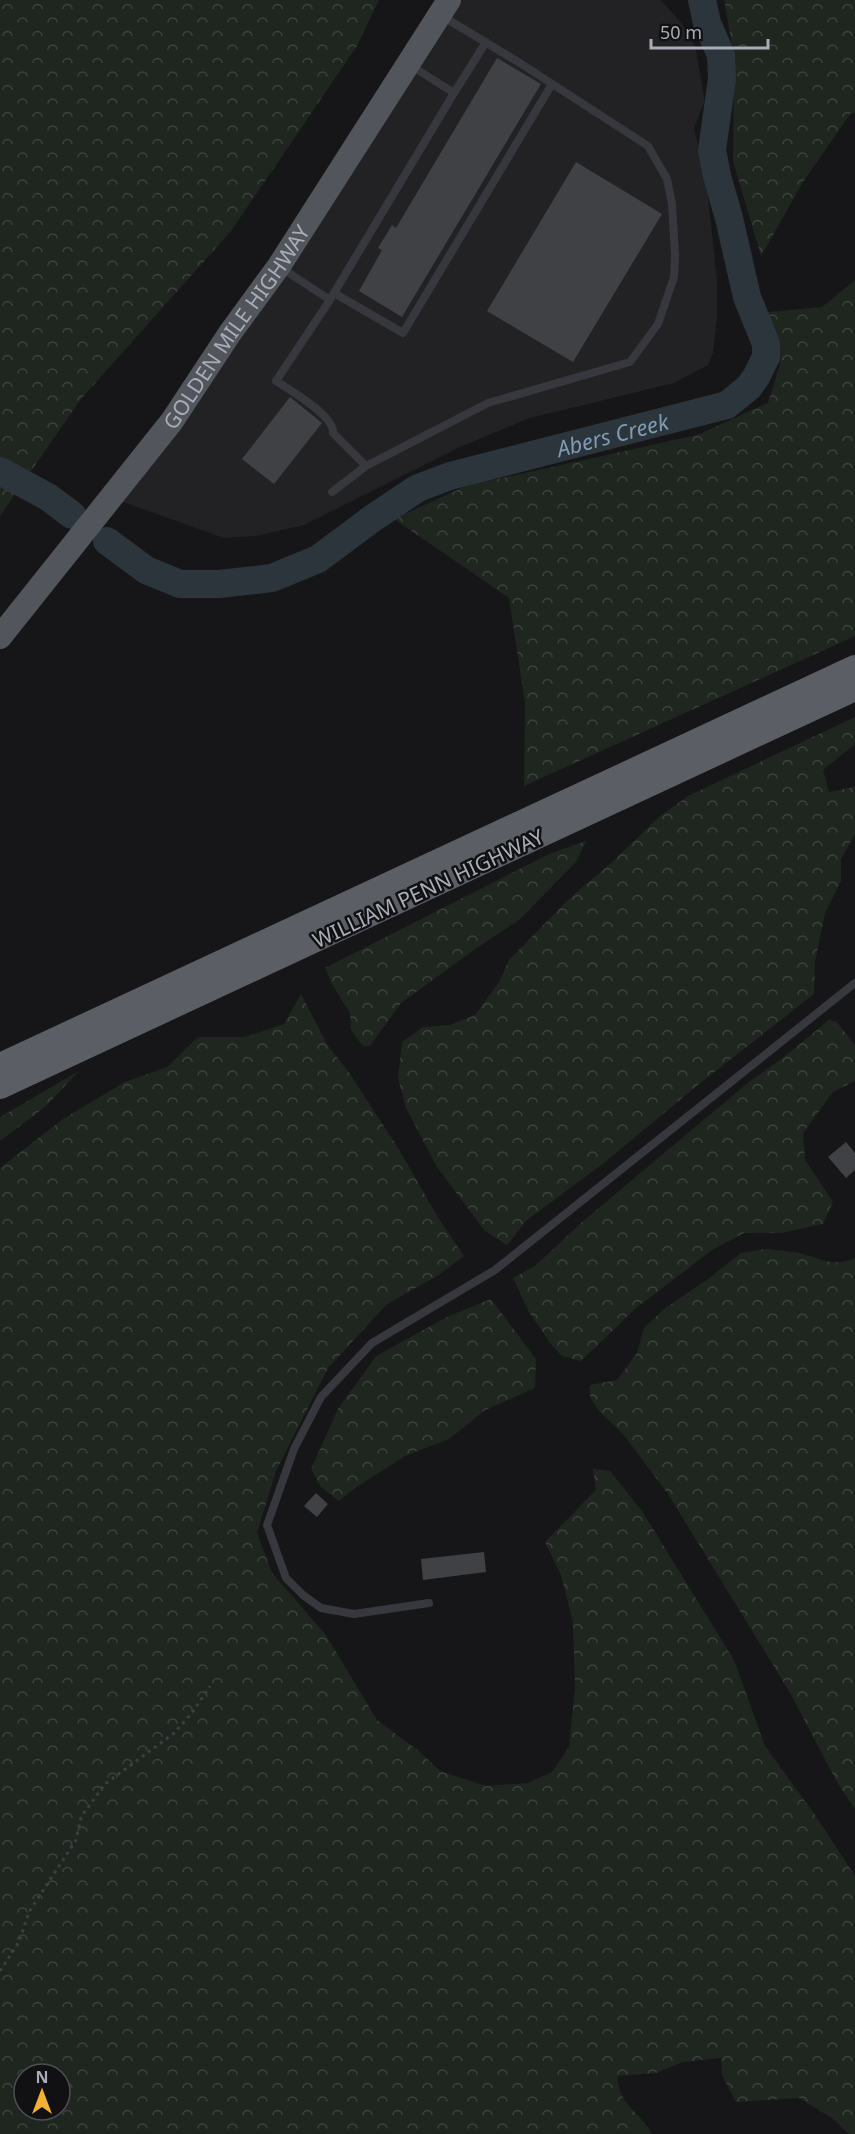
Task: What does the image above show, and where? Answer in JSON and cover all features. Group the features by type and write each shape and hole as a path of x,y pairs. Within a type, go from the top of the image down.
{"highway":[{"name":"WILLIAM PENN HIGHWAY","path":"0,1065 855,667"},
{"name":"WILLIAM PENN HIGHWAY","path":"0,1087 855,689"}],"main road":[{"name":"GOLDEN MILE HIGHWAY","path":"0,637 172,421 230,333 279,266 445,8"}],"lane":[{"path":"332,492 366,466 488,403 630,362 658,324 671,291 675,255 672,204 667,179 648,146 486,42 445,8"},
{"path":"366,466 333,433 333,427 328,420 301,397 276,381 332,297 486,42"},
{"path":"409,64 454,93"},
{"path":"279,266 332,297 403,333 552,84"},
{"path":"429,1603 354,1614 321,1608 303,1595 286,1578 267,1525 294,1449 321,1397 372,1343 495,1270 855,983"}],"path":[{"path":"0,1971 19,1942 29,1912 76,1840 81,1817 105,1784 173,1734 192,1713 210,1686"}],"shaded area":[{"path":"449,0 661,0 688,31 696,50 704,97 694,128 706,178 717,281 717,317 713,353 708,365 674,383 530,418 460,447 304,525 256,536 224,538 112,498"}],"green space":[{"path":"0,0 379,0 357,46 231,231 81,399 0,516"},
{"path":"724,0 855,0 855,113 851,113 803,182 761,256 733,161 734,56"},
{"path":"855,280 855,636 524,786 525,703 509,598 394,519 466,486 697,435 768,403 780,364 768,312 822,307"},
{"path":"855,717 855,744 823,770 829,792 855,787 855,834 841,859 841,881 825,913 815,962 814,994 699,1084 604,1163 527,1220 507,1245 485,1231 437,1167 406,1108 398,1078 402,1042 423,1027 450,1025 475,1015 499,982 509,960 570,898 610,864 660,816 690,795"},
{"path":"586,841 576,862 519,920 401,1003 370,1046 363,1046 351,1030 350,1013 325,968 549,854"},
{"path":"301,994 328,1046 348,1071 398,1148 439,1219 464,1256 439,1275 387,1304 328,1368 276,1471 257,1533 272,1573 326,1635 377,1720 420,1752 440,1771 486,1786 528,1783 552,1772 569,1747 575,1687 573,1622 561,1575 545,1542 596,1490 593,1469 610,1471 642,1511 734,1660 765,1746 815,1815 855,1876 855,2134 849,2134 832,2118 799,2098 736,2102 722,2075 721,2058 683,2062 656,2073 618,2076 618,2085 625,2100 652,2134 0,2134 0,1168 63,1119 125,1082 167,1067 198,1037 245,1037 284,1024"},
{"path":"829,1020 837,1022 855,1045 855,1081 833,1092 803,1133 805,1160 833,1202 823,1224 781,1233 744,1233 712,1250 636,1308 581,1361 562,1356 529,1312 513,1278 535,1266 581,1223 749,1082"},
{"path":"79,1071 45,1107 0,1141 0,1117"},
{"path":"766,1249 799,1253 833,1262 855,1258 855,1809 837,1782 789,1691 668,1494 623,1434 599,1411 590,1397 590,1385 617,1380 637,1353 644,1328 664,1309 741,1253"},
{"path":"491,1299 536,1359 535,1388 485,1410 449,1439 405,1456 339,1501 321,1487 311,1469 338,1409 376,1356 449,1316"}],"building":[{"path":"497,58 541,84 402,317 359,291 382,250 378,248 392,225 396,228"},
{"path":"576,162 662,214 573,362 487,311"},
{"path":"290,397 322,423 274,484 242,459"},
{"path":"846,1142 855,1153 855,1170 846,1178 828,1157"},
{"path":"316,1493 328,1504 317,1517 304,1506"},
{"path":"484,1552 486,1572 423,1580 421,1559"}],"waterway":[{"name":"Abers Creek","path":"107,541 146,570 180,584 219,584 272,578 318,559 418,488 450,476 727,405 749,387 766,357 766,344 747,297 712,150 722,79 721,55 707,23 702,0"},
{"name":"Abers Creek","path":"0,471 48,497 72,515"}]}
